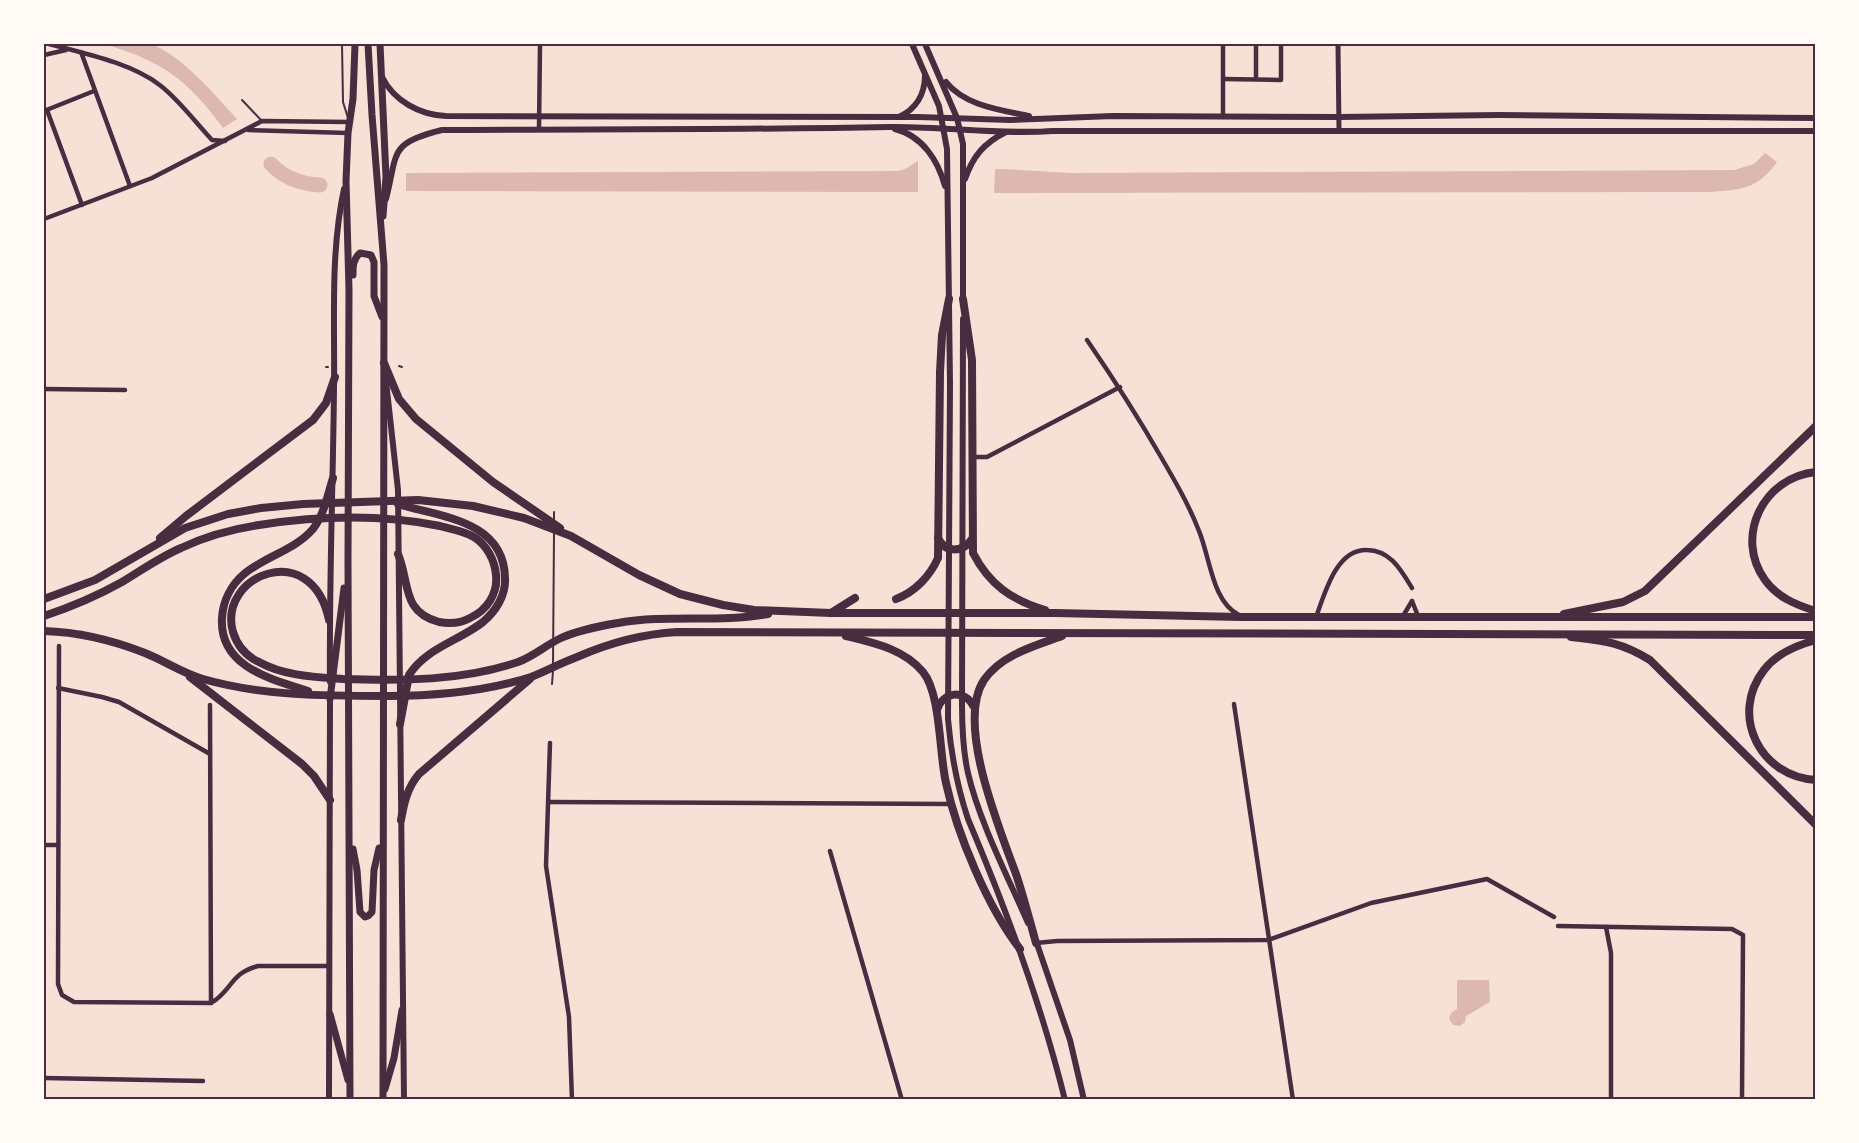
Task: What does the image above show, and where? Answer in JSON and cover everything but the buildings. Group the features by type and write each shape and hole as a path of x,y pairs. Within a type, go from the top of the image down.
{"highway":[{"path":"896,599 912,590 934,567 938,558 940,372 942,335 949,299"},
{"path":"963,299 972,360 973,553 990,580 1000,589 1034,607 1055,613"},
{"path":"384,363 399,399 405,407 440,440 493,482 571,536 646,579 680,594 723,606 778,612 831,613 1055,613 1241,617 1815,617"},
{"path":"153,545 186,516 318,414 326,403 334,377"},
{"path":"1552,616 1623,602 1645,591 1815,426"},
{"path":"1815,472 1796,476 1783,483 1768,497 1757,514 1752,541 1758,568 1772,588 1793,603 1815,611"},
{"path":"321,695 268,678 238,661 224,639 222,622 224,607 231,589 251,568 299,540 312,529 321,513 333,478"},
{"path":"44,599 95,580 153,545 195,524 244,510 303,504 418,500 474,506 524,518 571,536"},
{"path":"391,502 469,524 486,535 493,552 497,580 492,599 472,618 454,623 445,623 426,617 413,606 405,587 403,566 398,554"},
{"path":"44,616 88,599 124,581 165,556 208,537 240,528 293,521 362,519 419,522 448,528 472,536 493,552 504,567 505,584 500,600 485,620 431,653 413,669 409,675 400,724"},
{"path":"938,536 943,546 953,550 964,548 972,539"},
{"path":"329,620 321,594 304,578 279,572 263,575 250,582 235,602 232,628 243,651 258,662 286,672 343,679 429,679 467,675 507,665 531,657 561,638 604,626 647,619 730,618 778,612"},
{"path":"831,613 855,598"},
{"path":"44,631 86,635 123,645 163,661 184,673 302,764 330,800"},
{"path":"184,673 252,689 321,695 388,696 453,693 487,688 534,675 607,645 642,636 677,632 1815,634"},
{"path":"836,633 886,647 914,663 928,678 936,713 942,766 951,804 994,910 1020,949"},
{"path":"975,711 978,692 984,680 994,669 1030,647 1069,633"},
{"path":"1537,633 1617,644 1630,648 1650,660 1815,825"},
{"path":"1815,639 1786,652 1769,664 1757,680 1750,706 1752,732 1763,754 1788,774 1815,780"},
{"path":"401,820 405,798 413,780 534,675"},
{"path":"936,713 940,702 955,694 966,697 974,706 985,786 1036,943"}],"main road":[{"path":"350,1100 349,290 346,181 355,44"},
{"path":"368,44 381,227 384,322 383,1098"},
{"path":"380,44 385,202"},
{"path":"912,44 943,117 947,149 950,384 948,719 950,744 961,799 1020,949 1065,1100"},
{"path":"925,44 957,118 963,151 962,704 964,746 978,806 1036,943 1070,1040 1084,1100"},
{"path":"895,117 908,112 919,100 924,88 925,72"},
{"path":"939,74 949,86 970,100 992,108 1035,117"},
{"path":"381,75 390,90 416,110 446,116 943,117 1010,120 1035,117 1815,118"},
{"path":"381,227 395,156 403,146 411,141 442,130 775,130 886,127 1006,132 1815,131"},
{"path":"886,127 910,135 930,153 940,171 948,195"},
{"path":"963,186 974,158 981,148 990,140 1006,132"},
{"path":"329,1100 329,620 337,221 346,181"},
{"path":"349,290 353,262 356,256 366,252 371,255 374,262 374,296 384,322"},
{"path":"384,363 398,490 404,1100"},
{"path":"330,699 348,561"},
{"path":"350,837 357,870 360,912 368,916 372,912 374,870 382,837"},
{"path":"383,1098 394,1058 402,1010"},
{"path":"330,1014 350,1088"}],"street":[{"path":"49,44 81,52 142,74 159,85 212,140 225,141"},
{"path":"539,129 540,44"},
{"path":"1223,44 1223,117"},
{"path":"1256,44 1256,80"},
{"path":"1223,79 1281,80 1281,44"},
{"path":"1338,44 1339,132"},
{"path":"44,55 68,49"},
{"path":"81,52 130,186"},
{"path":"82,205 45,110 94,91"},
{"path":"44,219 152,178 262,121 349,122"},
{"path":"246,130 348,133"},
{"path":"1087,340 1119,387 1178,487 1198,528 1221,600 1241,617"},
{"path":"972,457 987,457 1119,387"},
{"path":"44,389 125,390"},
{"path":"1316,617 1335,573 1350,554 1356,551 1372,550 1386,555 1397,565 1412,588"},
{"path":"1403,616 1412,601 1418,616"},
{"path":"59,646 58,984 62,995 74,1002 211,1003 220,997 231,982 247,969 258,966 330,966"},
{"path":"58,688 120,702 210,754"},
{"path":"1234,704 1293,1100"},
{"path":"210,705 211,1003"},
{"path":"550,742 546,866 569,1017 572,1100"},
{"path":"549,802 951,804"},
{"path":"44,845 58,845"},
{"path":"830,851 902,1100"},
{"path":"1036,943 1268,940 1371,903 1487,879 1554,917"},
{"path":"1558,926 1732,929 1743,935 1742,1100"},
{"path":"1606,927 1611,953 1611,1100"},
{"path":"44,1078 203,1081"}],"lane":[{"path":"342,44 343,102 349,122"},
{"path":"242,100 262,121"},
{"path":"552,684 554,512"}],"shaded area":[{"path":"138,42 160,48 196,76 237,119 223,128 198,97 172,74 141,57 103,44"},
{"path":"1765,153 1777,162 1755,183 1739,189 1708,192 994,193 995,169 1071,173 1734,170 1754,164"},
{"path":"918,161 918,192 406,191 406,173 897,171"},
{"path":"1457,980 1489,980 1490,1002 1466,1016 1465,1022 1460,1026 1453,1025 1449,1019 1451,1013 1457,1009"}],"waterway":[{"path":"271,164 281,173 293,179 320,185"}]}
